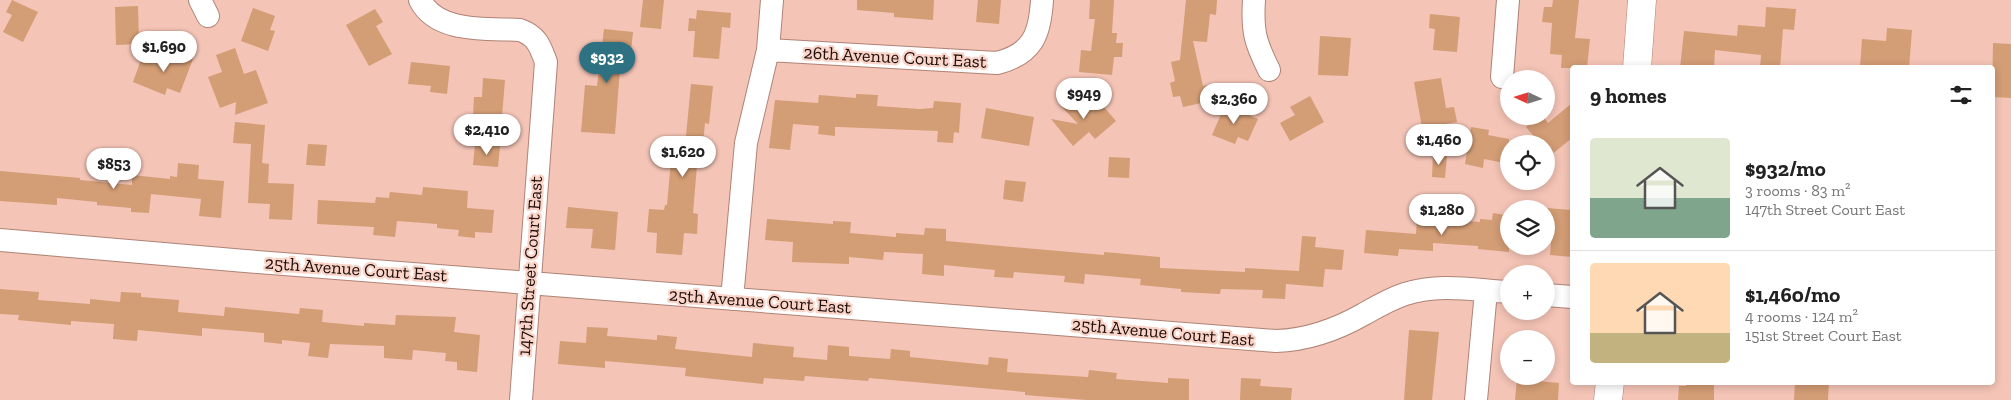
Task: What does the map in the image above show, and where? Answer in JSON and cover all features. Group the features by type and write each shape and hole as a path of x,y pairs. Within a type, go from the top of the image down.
{"main road":[{"path":"1637,65 1642,0"},
{"path":"1608,400 1610,385"}],"street":[{"path":"732,299 746,143 768,50 772,0"},
{"name":"26th Avenue Court East","path":"768,50 985,63 1009,60 1028,48 1034,39 1040,24 1042,0"},
{"path":"1254,0 1253,21 1256,42 1269,70"},
{"path":"1503,70 1508,0"},
{"name":"147th Street Court East","path":"421,2 435,16 455,25 520,30 530,34 540,44 546,62 528,283 521,400"},
{"name":"25th Avenue Court East","path":"0,240 1276,341 1306,339 1333,330 1384,302 1407,293 1442,286 1500,292"},
{"path":"1476,400 1486,291"},
{"path":"1555,296 1570,297"}],"building":[{"path":"12,0 38,12 23,42 3,32 12,15 6,12"},
{"path":"643,0 664,0 661,29 640,27"},
{"path":"857,0 934,0 933,20 894,17 894,13 857,10"},
{"path":"978,0 1001,0 999,24 976,22"},
{"path":"1090,0 1114,0 1112,33 1117,33 1116,43 1123,43 1122,57 1114,57 1112,75 1079,72 1081,50 1091,51 1095,19 1089,19"},
{"path":"1186,0 1217,0 1216,15 1210,14 1207,42 1193,41 1203,86 1212,84 1215,100 1183,107 1180,96 1173,97 1170,83 1175,81 1171,62 1180,60"},
{"path":"1553,0 1579,0 1575,38 1590,39 1587,65 1570,65 1570,68 1561,68 1562,55 1550,54 1552,23 1542,22 1544,7 1552,7"},
{"path":"138,6 139,44 116,45 115,7"},
{"path":"1766,7 1796,9 1794,30 1783,29 1780,65 1760,65 1761,55 1715,50 1714,65 1680,65 1684,31 1737,36 1738,25 1765,27"},
{"path":"253,8 275,16 270,30 275,31 268,51 241,41"},
{"path":"375,9 383,22 376,26 392,54 369,66 346,25"},
{"path":"697,10 731,13 730,28 722,27 719,59 693,57 695,31 688,31 689,18 696,19"},
{"path":"1430,14 1460,17 1457,52 1433,50 1435,29 1429,28"},
{"path":"1887,28 1912,30 1909,65 1860,65 1862,39 1886,41"},
{"path":"604,29 633,32 629,70 620,69 615,134 581,132 585,85 597,86"},
{"path":"1320,36 1351,38 1348,76 1318,75"},
{"path":"1993,43 2011,44 2011,98 1995,97 1995,65 1993,65"},
{"path":"235,48 244,74 256,70 268,103 235,115 236,102 220,108 208,77 222,72 216,55"},
{"path":"172,50 193,59 180,93 167,88 165,95 133,82 142,57 166,66"},
{"path":"411,62 450,66 447,94 430,92 431,86 408,84"},
{"path":"483,78 505,80 502,117 473,116 474,97 482,97"},
{"path":"1441,78 1446,108 1454,107 1457,122 1422,128 1414,82"},
{"path":"691,84 713,86 709,124 705,123 701,166 697,165 693,213 698,214 697,234 684,233 682,255 656,253 657,233 647,232 649,209 664,210 665,205 667,205 671,160 663,160 665,144 685,146"},
{"path":"1077,93 1088,106 1097,99 1116,121 1095,139 1089,132 1073,146 1051,119 1078,124 1061,106"},
{"path":"856,94 878,95 877,106 919,109 933,108 934,101 961,103 959,133 954,132 953,143 937,142 938,131 835,127 835,136 818,134 819,126 793,124 790,150 769,148 775,100 818,103 819,95 856,98"},
{"path":"1310,96 1324,122 1290,141 1280,123 1295,115 1290,107"},
{"path":"1225,105 1258,119 1248,141 1238,137 1235,144 1212,135"},
{"path":"1570,105 1570,140 1555,152 1555,135 1533,135 1526,127 1528,125 1555,125 1555,117"},
{"path":"986,108 1034,117 1029,146 981,138"},
{"path":"235,122 265,125 262,163 269,164 268,183 294,184 292,220 269,219 270,204 248,203 251,144 233,143"},
{"path":"1471,127 1489,130 1488,135 1500,137 1500,162 1484,159 1483,168 1465,164"},
{"path":"308,144 327,145 325,166 306,165"},
{"path":"475,144 500,146 498,167 473,165"},
{"path":"1433,155 1447,156 1445,178 1432,177"},
{"path":"1109,157 1130,158 1129,178 1108,177"},
{"path":"178,163 199,165 198,179 224,181 221,218 199,216 201,199 151,194 149,213 131,212 131,208 97,205 97,202 57,198 57,205 0,201 0,171 132,185 132,175 170,179 170,176 177,177"},
{"path":"1005,180 1026,182 1023,202 1003,199"},
{"path":"423,187 468,191 467,208 494,210 492,233 475,232 475,238 458,236 459,230 437,228 437,224 397,221 395,237 373,235 374,227 317,224 318,200 375,203 376,197 389,198 390,192 422,195"},
{"path":"568,207 618,212 615,250 591,248 593,229 566,228"},
{"path":"1555,209 1570,210 1570,257 1550,255 1555,255"},
{"path":"1493,213 1500,214 1500,251 1478,249 1478,246 1433,243 1433,251 1399,249 1398,256 1364,253 1366,230 1416,234 1417,218 1480,222 1480,219 1492,220"},
{"path":"767,219 833,224 833,221 851,222 850,233 896,237 896,233 924,235 925,228 946,229 946,241 1104,255 1104,252 1160,257 1160,268 1245,272 1245,268 1299,271 1302,236 1316,237 1315,247 1344,250 1342,270 1325,269 1323,287 1286,284 1285,299 1262,298 1263,290 1221,289 1220,294 1181,292 1181,289 1140,285 1141,279 1085,274 1084,284 1064,282 1065,276 1014,272 1013,278 994,277 995,270 944,265 944,276 922,274 923,254 884,252 883,260 849,257 849,264 792,262 793,242 765,240"},
{"path":"0,289 39,292 38,300 90,304 90,299 120,302 121,292 141,293 141,297 179,300 178,312 224,316 225,307 299,314 300,308 323,310 322,322 364,326 364,323 395,325 396,315 456,317 454,332 480,335 477,372 457,370 457,362 445,361 446,353 413,350 412,360 384,358 384,346 330,344 328,358 308,356 310,343 282,340 282,344 264,342 264,333 202,328 202,336 138,330 137,341 113,339 114,324 71,321 71,325 18,320 19,315 0,314"},
{"path":"587,327 608,328 607,336 657,340 657,335 677,337 675,349 752,357 753,343 794,347 793,357 827,360 828,345 849,347 849,356 890,359 891,349 910,351 910,357 988,365 989,357 1008,359 1007,372 1088,377 1089,370 1117,373 1116,379 1168,383 1168,378 1189,379 1189,400 1087,400 1025,395 1025,392 869,378 868,381 805,376 804,381 764,378 763,384 685,376 686,368 605,361 605,368 558,364 560,341 586,343"},
{"path":"1409,330 1439,332 1432,400 1404,400"},
{"path":"1241,378 1261,379 1260,386 1292,388 1291,400 1240,400"},
{"path":"1555,383 1559,383 1558,400 1515,400 1516,385 1555,385"},
{"path":"1714,385 1714,400 1678,400 1679,386"},
{"path":"1795,385 1829,385 1828,400 1794,400"}]}
